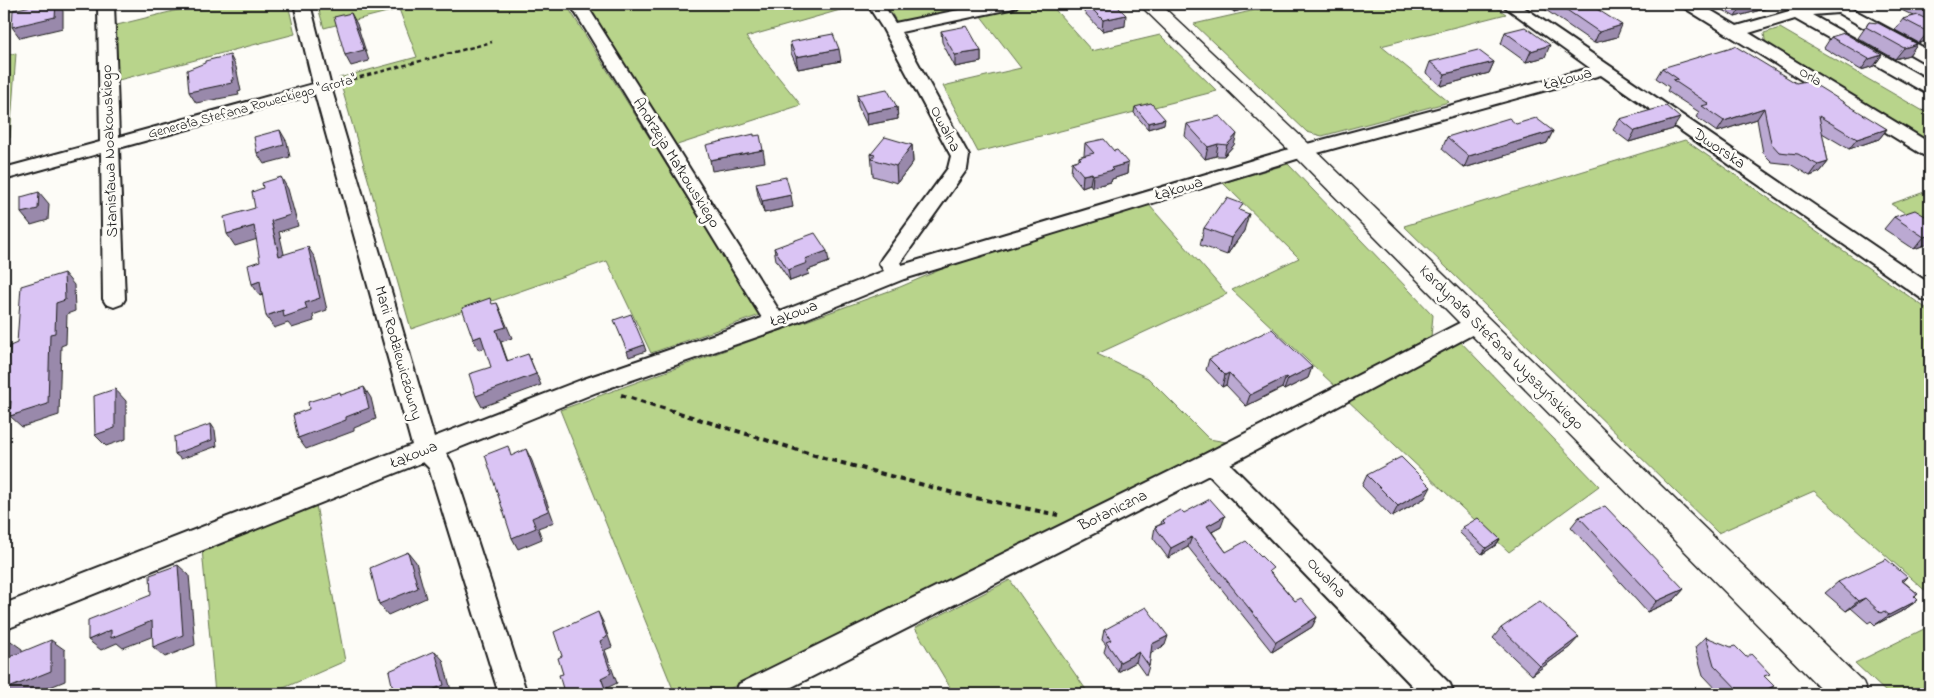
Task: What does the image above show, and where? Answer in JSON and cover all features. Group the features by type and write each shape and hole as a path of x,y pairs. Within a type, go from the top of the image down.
{"main road":[{"name":"Kardynała Stefana Wyszyńskiego","path":"1150,4 1303,151 1850,694"}],"street":[{"name":"Stanisława Noakowskiego","path":"106,4 114,299"},
{"name":"Marii Rodziewiczówny","path":"302,4 322,87 426,450 440,463 513,694"},
{"name":"Andrzeja Małkowskiego","path":"578,4 775,322"},
{"name":"Owalna","path":"875,4 891,29 960,156 957,169 889,263 897,274"},
{"path":"891,29 1010,4"},
{"name":"Dworska","path":"1508,4 1930,294"},
{"name":"Orla","path":"1689,4 1930,151"},
{"path":"1736,32 1799,14 1827,8 1841,8 1930,58"},
{"path":"1799,14 1930,88"},
{"name":"Łąkowa","path":"4,617 589,386 775,322 897,274 1303,151 1604,69"},
{"name":"Generała Stefana Roweckiego \"Grota\"","path":"11,172 322,87"},
{"name":"Botaniczna","path":"749,694 1212,462 1475,323"},
{"name":"Owalna","path":"1212,462 1440,694"}],"path":[{"name":"Generała Stefana Roweckiego \"Grota\"","path":"322,87 492,42"},
{"path":"589,386 824,458 957,494 1092,522"}],"green space":[{"path":"202,4 288,4 295,34 115,81 113,26"},
{"path":"317,4 566,4 760,315 651,353 607,261 411,329 339,78 417,57 399,9 324,28"},
{"path":"602,4 861,4 746,37 801,105 674,146 588,8"},
{"path":"886,4 994,4 898,24"},
{"path":"1031,4 1050,4 1092,51 1160,35 1217,91 978,152 943,86 1021,68 980,15"},
{"path":"1282,4 1491,4 1506,14 1381,46 1449,102 1322,136 1307,132 1194,24"},
{"path":"1780,28 1930,115 1930,146 1766,46 1764,33"},
{"path":"16,53 10,138 4,140 4,56"},
{"path":"1685,140 1930,311 1930,595 1814,491 1718,533 1404,226"},
{"path":"1288,164 1433,315 1431,337 1336,387 1232,290 1299,258 1223,183"},
{"path":"1930,190 1930,229 1891,204"},
{"path":"1149,205 1227,294 1097,354 1148,378 1209,439 1232,443 719,694 675,694 560,410 900,287 963,260"},
{"path":"1457,338 1599,486 1509,552 1345,398"},
{"path":"316,505 345,661 270,694 215,694 202,549"},
{"path":"1010,580 1089,694 954,694 915,628"},
{"path":"1930,626 1930,694 1888,694 1855,663"}],"building":[{"path":"40,4 56,4 55,17 12,27 13,10"},
{"path":"1087,4 1115,4 1126,15 1103,20"},
{"path":"1558,4 1589,4 1622,25 1599,32"},
{"path":"1917,4 1930,4 1930,11"},
{"path":"351,13 364,50 345,55 334,17"},
{"path":"1918,15 1930,21 1930,31 1928,32 1903,19"},
{"path":"1869,22 1878,23 1917,44 1904,48 1866,27"},
{"path":"967,26 981,51 955,55 941,31"},
{"path":"1525,27 1550,45 1531,51 1505,32"},
{"path":"1844,33 1882,55 1869,59 1831,37"},
{"path":"833,34 839,49 796,57 790,42"},
{"path":"1735,46 1796,83 1806,81 1819,87 1887,129 1857,139 1819,116 1828,162 1818,165 1798,154 1779,152 1771,143 1764,108 1724,121 1702,106 1709,104 1673,80 1678,79 1662,68"},
{"path":"1478,50 1494,62 1445,74 1430,62"},
{"path":"230,55 234,80 231,80 232,83 189,92 187,70 205,63 205,61"},
{"path":"887,89 897,107 866,113 857,95"},
{"path":"1151,103 1165,119 1148,123 1135,107"},
{"path":"1666,106 1680,118 1635,131 1620,119"},
{"path":"1220,116 1237,134 1227,145 1218,144 1208,147 1187,124"},
{"path":"1509,118 1516,124 1536,118 1553,131 1469,156 1447,137"},
{"path":"280,130 284,145 257,153 254,137"},
{"path":"754,134 754,136 760,135 763,150 710,160 706,145"},
{"path":"885,137 912,145 896,166 872,159 875,155 871,154"},
{"path":"1104,139 1128,163 1111,168 1113,170 1093,175 1092,173 1083,175 1072,162 1081,159 1079,157 1094,153 1085,143"},
{"path":"281,177 290,215 271,221 279,256 308,247 320,298 305,303 307,309 284,317 283,310 266,316 260,281 252,284 248,265 260,261 254,226 227,234 224,217 255,208 252,192 263,188 262,183"},
{"path":"786,177 791,195 762,201 756,183"},
{"path":"39,192 38,209 21,213 21,197"},
{"path":"1227,198 1243,204 1239,210 1249,214 1231,238 1204,228"},
{"path":"1915,210 1930,219 1930,235 1924,237 1894,217"},
{"path":"815,233 827,251 805,259 807,263 788,270 774,248"},
{"path":"64,273 65,300 56,303 55,333 50,334 48,404 10,416 11,401 5,403 10,346 17,343 21,286"},
{"path":"490,298 492,304 497,303 506,327 496,330 507,361 528,354 536,374 476,396 469,374 491,367 481,336 473,339 462,308"},
{"path":"631,314 644,345 627,351 614,320"},
{"path":"1272,329 1312,367 1288,379 1286,377 1250,395 1229,373 1225,375 1209,359"},
{"path":"364,387 369,408 346,417 346,420 298,438 293,415 309,409 308,402 340,392 341,395"},
{"path":"115,389 115,428 95,435 94,396"},
{"path":"211,424 212,440 175,454 174,437"},
{"path":"508,446 511,456 526,449 548,511 532,518 536,528 512,538 485,455"},
{"path":"1401,457 1431,487 1398,506 1367,475"},
{"path":"1210,499 1225,516 1207,526 1226,552 1246,541 1273,568 1269,571 1295,601 1301,598 1317,617 1276,642 1192,537 1171,548 1155,527 1165,523 1162,520 1181,510 1184,513"},
{"path":"1605,506 1684,589 1657,601 1579,517"},
{"path":"1478,518 1500,539 1486,548 1463,527"},
{"path":"408,552 418,588 379,604 370,568"},
{"path":"1886,559 1907,577 1901,580 1918,594 1914,596 1918,600 1889,615 1884,611 1881,613 1865,598 1858,601 1838,582"},
{"path":"178,565 183,635 153,647 152,621 111,638 111,630 88,640 88,620 151,595 150,575"},
{"path":"1540,601 1579,637 1540,666 1501,628"},
{"path":"1146,607 1168,636 1152,644 1149,666 1139,652 1120,662 1106,642 1111,640 1104,630"},
{"path":"598,612 607,637 600,641 611,673 601,678 607,694 562,694 564,692 559,675 563,674 558,658 562,656 554,632"},
{"path":"1706,637 1731,647 1735,646 1746,657 1751,654 1770,674 1764,676 1774,686 1757,694 1742,694 1714,665"},
{"path":"8,639 7,658 51,640 51,671 4,690 4,640"},
{"path":"435,651 444,685 423,694 394,694 389,671"}]}
